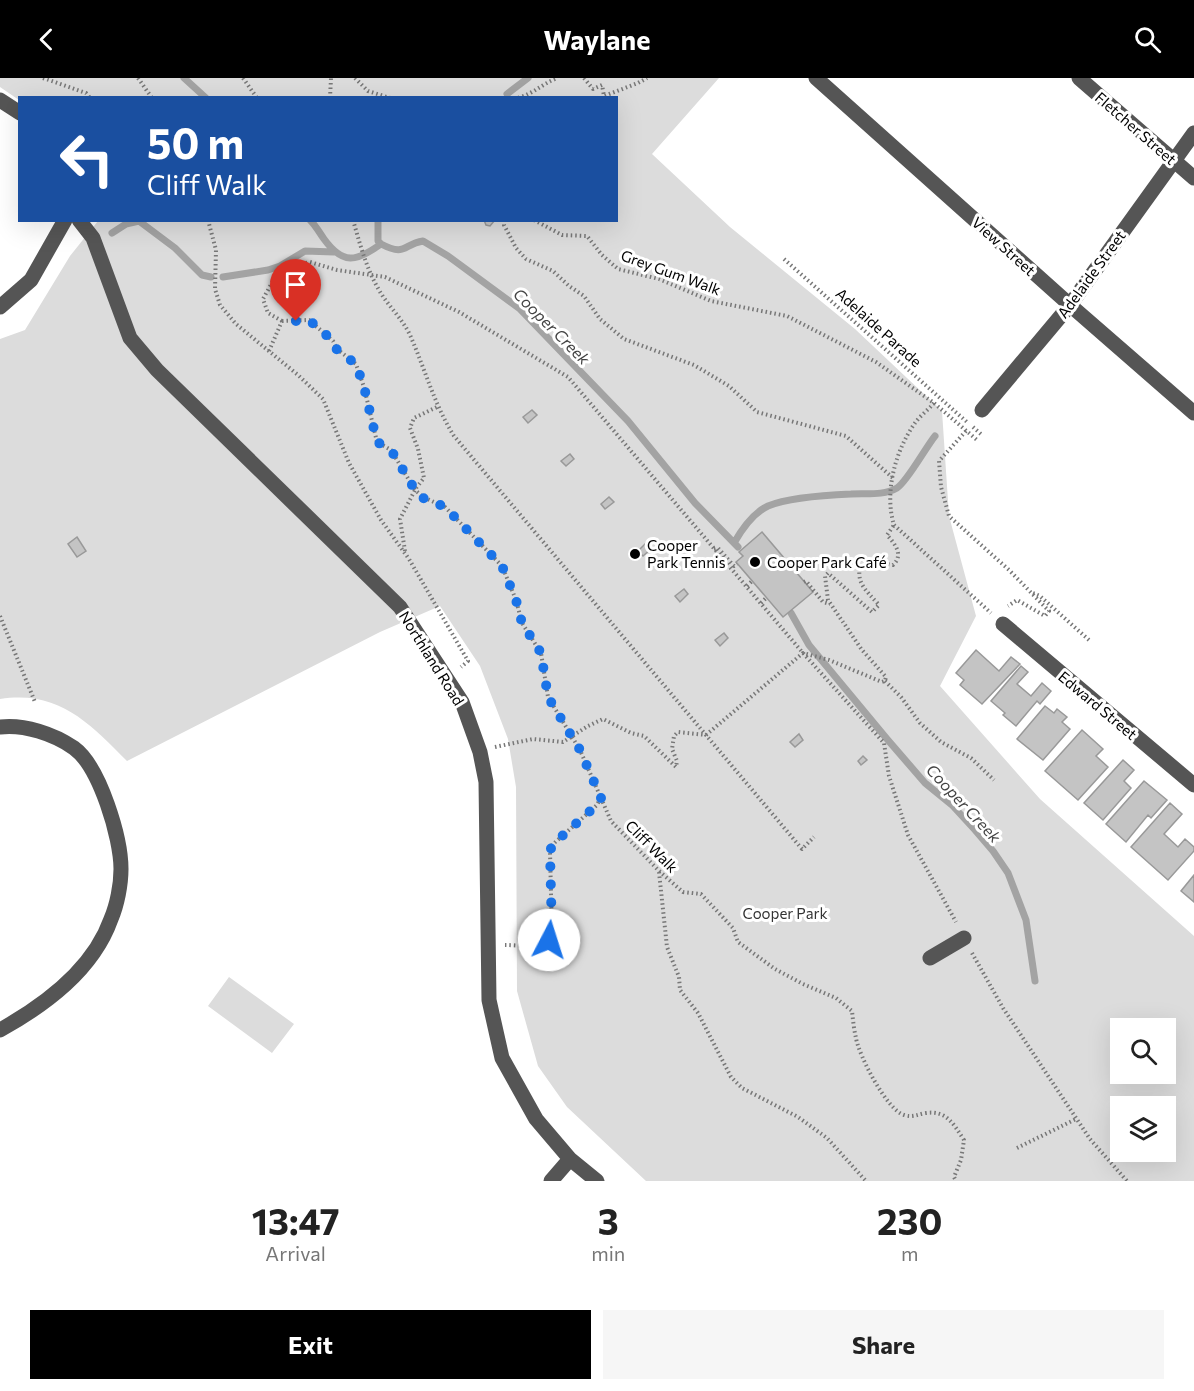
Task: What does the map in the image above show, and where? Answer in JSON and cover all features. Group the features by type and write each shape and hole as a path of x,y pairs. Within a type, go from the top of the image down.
{"street":[{"name":"View Street","path":"816,78 1194,413"},
{"name":"Fletcher Street","path":"1079,78 1194,178"},
{"path":"0,100 18,112"},
{"name":"Adelaide Street","path":"982,410 1070,305 1194,133"},
{"path":"0,307 31,280 64,222"},
{"name":"Northland Road","path":"81,222 93,238 130,338 157,370 400,606 462,702 480,752 486,782 489,1000 502,1058 536,1119 570,1159 597,1181"},
{"name":"Edward Street","path":"1003,624 1194,785"},
{"path":"0,727 11,726 48,734 75,749 93,772 109,810 119,846 121,870 111,919 98,945 80,970 47,1000 0,1030"},
{"path":"930,958 964,938"},
{"path":"551,1181 570,1159"}],"path":[{"path":"43,78 86,93 88,96"},
{"path":"138,78 151,96"},
{"path":"243,78 256,96"},
{"path":"330,96 331,78"},
{"path":"355,78 368,91 380,96"},
{"path":"528,96 536,92 545,82 558,78"},
{"path":"584,78 592,89 602,85 604,96 647,78"},
{"path":"209,222 216,250 215,289 220,305 236,324 323,399 349,463 381,520 406,554 468,661 448,681"},
{"path":"354,222 370,273 410,335 437,407 454,436 802,849 814,837"},
{"path":"505,222 516,248 526,259 553,271 568,286 584,296 600,319 624,339 694,365 729,386 757,412 846,436 893,478"},
{"name":"Grey Gum Walk","path":"538,222 562,235 587,236 602,255 618,269 659,279 711,301 787,315 876,362 934,403 977,440"},
{"name":"Adelaide Parade","path":"784,259 959,414"},
{"path":"269,351 282,321 268,313 263,299 274,279 285,270 310,262 337,270 385,277 459,312 568,378 884,743 887,777 908,835 964,938 1003,1008 1089,1139 1127,1181"},
{"name":"Cliff Walk","path":"282,321 309,320 333,341 337,350 356,364 377,442 391,450 415,490 423,498 445,507 502,566 516,600 522,623 541,653 548,697 573,737 611,821 659,871 683,892 701,894 733,928 738,942 803,984 836,998 852,1011 856,1040 865,1063 889,1102 902,1115 915,1117 938,1112 951,1119 964,1140 961,1160 954,1177 956,1181"},
{"path":"934,403 915,422 899,449 893,478 890,512 894,525 1003,624"},
{"path":"406,554 400,519 424,478 418,449 410,428 414,418 437,407"},
{"path":"966,430 939,462 946,510 957,525 1049,611 1045,616 1017,600 1006,608"},
{"path":"894,525 887,536 896,546 897,562 893,565 862,560 859,569 860,584 879,605 872,612 828,573 825,576 828,600 862,650 886,677 885,681 901,697 920,723 941,742 971,758 994,780"},
{"path":"714,549 718,548 734,566 737,564"},
{"path":"804,582 806,581 823,602 831,604"},
{"path":"747,586 752,582"},
{"path":"1032,593 1040,596 1090,640"},
{"path":"761,603 766,598"},
{"path":"0,616 35,702"},
{"path":"518,742 533,739 563,742 603,719 631,733 644,736 676,767 677,760 672,749 674,736 678,732 706,735 804,653"},
{"path":"804,653 829,660 882,682 885,681"},
{"path":"489,945 542,944 549,940 552,934 550,852 552,845 597,805 601,798"},
{"path":"659,871 667,946 679,977 680,990 698,1013 730,1077 742,1088 798,1117 827,1138 866,1181"},
{"path":"1017,1148 1076,1119"}],"green space":[{"name":"Cooper Park","path":"0,78 719,78 652,154 730,227 855,329 942,411 949,516 976,616 940,686 1040,799 1194,936 1194,1181 646,1181 567,1107 538,1066 517,991 516,787 508,739 480,666 440,606 380,632 127,761 86,722 71,712 39,700 0,699 0,339 25,330 70,256 97,222 618,222 618,96 18,96 18,99 0,87"},
{"path":"229,977 294,1024 272,1053 208,1006"}],"building":[{"path":"532,410 537,415 528,423 523,417"},
{"path":"570,454 574,459 566,466 561,461"},
{"path":"609,497 614,502 605,509 601,504"},
{"path":"762,532 813,592 783,617 736,562 743,556 739,552"},
{"path":"77,537 86,551 77,557 68,544"},
{"path":"646,543 651,549 643,556 638,551"},
{"path":"684,589 688,594 680,602 675,596"},
{"path":"724,633 728,638 720,646 715,640"},
{"path":"976,650 999,671 1011,657 1020,664 982,704 960,685 964,680 956,673"},
{"path":"1021,666 1028,672 1017,684 1031,696 1042,683 1051,691 1040,704 1037,701 1016,726 991,701"},
{"path":"1045,706 1054,713 1057,709 1067,717 1062,722 1070,729 1043,760 1017,739"},
{"path":"1082,730 1103,749 1096,756 1108,767 1078,800 1045,771"},
{"path":"799,734 803,740 795,747 790,742"},
{"path":"863,756 867,760 861,765 858,761"},
{"path":"1123,760 1134,770 1124,781 1131,788 1103,820 1084,803"},
{"path":"1144,781 1167,800 1151,818 1148,815 1126,842 1106,824"},
{"path":"1170,803 1182,814 1164,834 1178,847 1185,839 1194,847 1194,851 1168,880 1131,847"},
{"path":"1194,875 1194,902 1181,891"}],"waterway":[{"name":"Cooper Creek","path":"184,78 204,96"},
{"path":"507,94 528,78"},
{"path":"112,233 126,224 135,222"},
{"path":"140,222 175,248 202,275 211,277"},
{"name":"Cooper Creek","path":"312,222 331,247 344,257 357,257 381,244"},
{"path":"378,222 378,241 381,244"},
{"name":"Cooper Creek","path":"381,244 400,250 423,241 448,256 520,309 628,421 695,503 738,547"},
{"path":"223,277 268,270 280,266 305,251 334,252"},
{"path":"734,543 753,517 768,506 777,503 820,496 892,491 906,479 935,436"},
{"name":"Cooper Creek","path":"791,613 809,645 887,739 925,783 952,805 975,830 1008,873 1026,920 1035,981"}],"place":[{"name":"Cooper Park Tennis","path":"635,554"},
{"name":"Cooper Park Café","path":"755,562"}],"route":[{"path":"296,321 309,320 333,341 337,350 356,364 377,442 391,450 415,490 423,498 445,507 502,566 516,600 522,623 541,653 548,697 580,750 601,798 597,805 552,845 550,852 552,934 549,940"}]}
